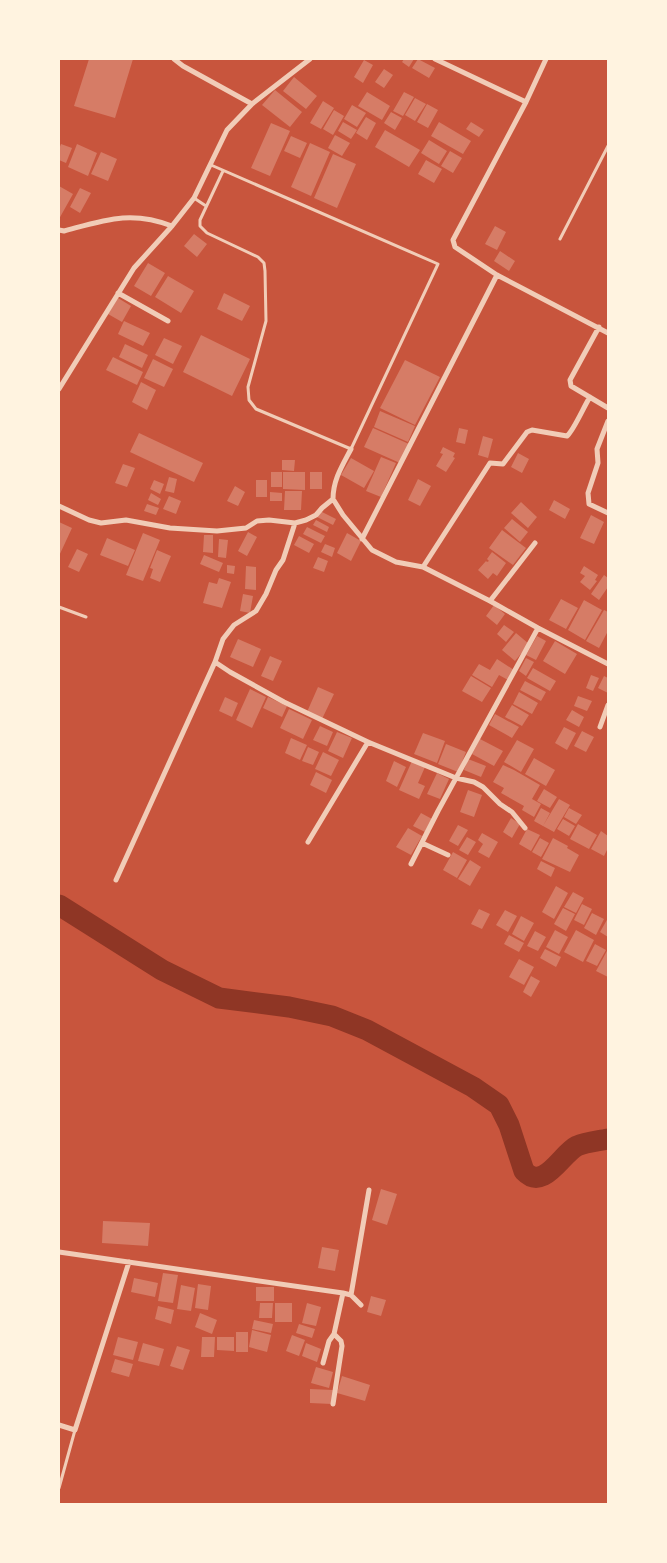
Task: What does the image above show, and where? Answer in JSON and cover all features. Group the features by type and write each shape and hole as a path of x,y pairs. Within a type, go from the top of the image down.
{"street":[{"path":"174,59 183,66 252,104"},
{"path":"59,389 134,268 172,226 194,198 227,130 252,104 310,59"},
{"path":"436,59 526,102"},
{"path":"546,59 526,102 452,242 454,247 497,275 608,333"},
{"path":"59,230 64,231 129,217 156,220 172,226"},
{"path":"362,539 497,275"},
{"path":"118,293 168,321"},
{"path":"599,327 570,380 571,386 608,408"},
{"path":"423,567 490,464 503,464 528,432 532,430 567,436 571,433 573,425 590,396"},
{"path":"608,421 598,449 598,463 587,498 589,504 608,513"},
{"path":"350,449 336,476 334,499 343,515 372,550 396,562 423,567 608,664"},
{"path":"59,506 89,520 102,523 126,520 170,528 217,531 246,528 257,521 269,520 294,523 316,515 334,499"},
{"path":"116,880 215,662 223,638 234,625 256,611 266,594 276,570 283,560 294,523"},
{"path":"490,601 534,543"},
{"path":"411,864 538,628"},
{"path":"215,662 284,702 368,742 456,778 474,782 512,812 525,828"},
{"path":"600,727 608,705"},
{"path":"308,842 368,742"},
{"path":"422,843 448,855"},
{"path":"350,1295 369,1190"},
{"path":"59,1252 343,1293 350,1295 362,1305"},
{"path":"59,1424 75,1430 129,1262"},
{"path":"322,1363 329,1341 334,1334 343,1293"},
{"path":"333,1404 342,1346 341,1341 334,1334"}],"lane":[{"path":"560,239 608,146"},
{"path":"211,164 223,171 438,264 350,449 256,409 249,400 248,387 266,321 264,264 258,257 207,233 200,226 200,220 223,171"},
{"path":"194,198 206,206"},
{"path":"59,607 86,618"},
{"path":"59,1488 75,1430"}],"building":[{"path":"89,59 133,59 115,118 74,106"},
{"path":"404,59 414,59 409,67 402,62"},
{"path":"418,59 435,68 429,78 412,68"},
{"path":"364,60 373,65 363,83 354,77"},
{"path":"384,69 393,75 384,88 375,82"},
{"path":"294,77 317,96 306,109 283,91"},
{"path":"275,90 302,112 290,127 262,105"},
{"path":"367,92 390,106 382,120 358,106"},
{"path":"404,92 414,97 403,116 393,111"},
{"path":"415,98 426,104 415,121 405,115"},
{"path":"323,101 334,108 321,129 310,123"},
{"path":"427,104 438,110 428,128 417,122"},
{"path":"352,105 366,113 357,127 344,119"},
{"path":"334,110 344,116 333,135 323,129"},
{"path":"391,112 402,118 395,130 384,123"},
{"path":"366,117 376,123 367,140 356,133"},
{"path":"343,122 357,130 351,139 338,131"},
{"path":"439,122 471,141 463,154 431,136"},
{"path":"471,122 484,130 479,137 466,129"},
{"path":"271,123 290,131 270,176 251,168"},
{"path":"385,130 420,150 409,167 375,147"},
{"path":"335,135 350,143 342,156 328,148"},
{"path":"291,136 307,143 300,158 284,151"},
{"path":"429,140 447,151 439,164 421,153"},
{"path":"310,143 330,152 311,196 291,187"},
{"path":"61,144 72,148 66,163 59,160"},
{"path":"77,144 97,153 88,176 68,167"},
{"path":"450,151 462,158 453,173 441,166"},
{"path":"101,152 117,159 108,181 91,174"},
{"path":"333,154 356,164 337,208 314,198"},
{"path":"426,160 442,169 434,183 418,174"},
{"path":"59,186 73,194 59,219"},
{"path":"80,188 91,193 80,213 70,207"},
{"path":"495,226 506,232 497,250 485,244"},
{"path":"194,234 207,244 197,257 184,246"},
{"path":"500,251 515,261 509,271 494,261"},
{"path":"148,263 165,273 151,296 134,286"},
{"path":"168,276 194,291 181,313 155,297"},
{"path":"224,293 250,306 242,321 217,309"},
{"path":"118,298 131,306 122,322 108,314"},
{"path":"124,321 150,333 143,346 118,334"},
{"path":"201,335 250,359 232,396 183,372"},
{"path":"164,338 182,346 173,364 155,355"},
{"path":"125,344 148,355 142,368 119,357"},
{"path":"113,357 143,372 137,385 106,370"},
{"path":"153,359 173,369 164,387 144,378"},
{"path":"405,360 440,377 415,425 380,408"},
{"path":"141,382 156,390 147,410 132,402"},
{"path":"380,411 415,426 408,442 374,427"},
{"path":"373,428 409,444 400,463 364,447"},
{"path":"459,428 468,430 465,444 456,442"},
{"path":"139,433 203,463 194,482 130,452"},
{"path":"483,436 493,439 488,458 478,455"},
{"path":"443,447 455,453 453,457 455,458 446,472 436,466 443,454 440,453"},
{"path":"518,453 529,459 522,473 511,467"},
{"path":"381,457 396,463 381,497 366,491"},
{"path":"351,458 374,471 364,488 341,475"},
{"path":"282,460 295,460 294,471 282,470"},
{"path":"123,464 135,468 127,487 115,483"},
{"path":"271,472 282,472 282,487 271,487"},
{"path":"283,472 305,472 305,490 283,489"},
{"path":"310,472 322,472 322,489 310,489"},
{"path":"169,477 177,479 174,493 165,491"},
{"path":"418,479 431,486 420,506 408,500"},
{"path":"154,480 164,484 160,494 150,489"},
{"path":"256,480 267,480 267,497 256,497"},
{"path":"235,486 245,492 238,506 227,501"},
{"path":"285,491 302,491 301,510 284,510"},
{"path":"270,492 282,493 282,501 270,501"},
{"path":"151,493 161,499 158,505 148,500"},
{"path":"169,496 181,501 176,514 163,509"},
{"path":"554,500 570,509 565,519 549,510"},
{"path":"521,502 537,517 528,528 511,513"},
{"path":"147,504 159,508 156,515 144,511"},
{"path":"320,511 336,519 333,525 317,517"},
{"path":"591,515 604,522 594,544 580,538"},
{"path":"512,519 528,532 520,542 504,528"},
{"path":"316,520 329,527 327,532 313,525"},
{"path":"59,522 72,528 59,556"},
{"path":"307,527 325,536 321,543 303,534"},
{"path":"502,530 526,548 513,565 489,548"},
{"path":"248,532 257,537 247,556 238,551"},
{"path":"143,533 160,540 143,581 126,575"},
{"path":"347,533 361,541 351,561 337,553"},
{"path":"204,535 213,535 213,553 203,552"},
{"path":"299,536 314,544 309,553 294,545"},
{"path":"107,538 135,550 128,566 100,555"},
{"path":"219,539 228,540 226,558 218,557"},
{"path":"325,544 335,548 332,557 321,552"},
{"path":"77,549 88,554 79,572 68,567"},
{"path":"157,550 171,556 160,582 150,578 153,569 150,568"},
{"path":"492,552 506,563 497,576 493,573 488,579 478,570 486,561 489,561 487,559"},
{"path":"204,555 223,563 219,572 200,564"},
{"path":"318,557 328,561 324,572 313,568"},
{"path":"227,565 235,566 234,574 227,573"},
{"path":"246,566 256,567 256,590 245,589"},
{"path":"584,566 598,575 595,580 597,581 590,590 580,582 585,576 580,573"},
{"path":"604,575 608,578 608,587 599,600 591,594"},
{"path":"219,578 231,582 222,608 203,603 209,582 217,584"},
{"path":"243,594 253,596 250,613 240,611"},
{"path":"561,599 578,608 566,629 549,620"},
{"path":"584,600 602,610 585,640 568,630"},
{"path":"494,605 505,614 497,625 486,616"},
{"path":"604,610 608,612 608,631 599,648 586,641"},
{"path":"504,625 514,632 506,642 497,634"},
{"path":"516,633 529,644 515,661 502,650"},
{"path":"537,636 546,641 536,660 526,655"},
{"path":"238,639 261,649 253,667 230,657"},
{"path":"555,641 577,654 565,674 543,661"},
{"path":"270,656 282,661 273,681 261,676"},
{"path":"526,658 534,662 526,676 519,671"},
{"path":"497,659 514,670 508,680 499,675 492,687 472,675 479,664 490,670"},
{"path":"533,668 556,681 550,691 527,678"},
{"path":"591,675 599,678 593,691 586,688"},
{"path":"471,676 491,688 482,702 462,691"},
{"path":"604,676 608,678 608,693 598,688"},
{"path":"525,681 546,692 541,701 520,690"},
{"path":"318,687 334,694 322,719 307,712"},
{"path":"250,689 266,697 252,728 236,720"},
{"path":"519,692 538,703 532,714 513,704"},
{"path":"578,696 592,701 587,711 574,706"},
{"path":"225,697 238,703 232,717 219,711"},
{"path":"268,697 287,706 282,717 263,708"},
{"path":"512,705 529,715 522,726 505,717"},
{"path":"289,709 312,720 303,739 280,728"},
{"path":"572,710 584,717 579,727 566,720"},
{"path":"495,714 519,727 512,738 489,725"},
{"path":"320,726 333,732 327,746 313,740"},
{"path":"564,727 576,733 567,750 555,743"},
{"path":"582,731 594,737 586,752 574,746"},
{"path":"337,732 352,738 343,758 328,751"},
{"path":"423,733 445,741 437,763 414,754"},
{"path":"291,738 307,745 300,760 285,753"},
{"path":"480,739 503,751 494,766 472,754"},
{"path":"517,740 534,749 521,772 504,762"},
{"path":"446,744 466,752 458,772 438,764"},
{"path":"308,747 319,752 313,765 302,761"},
{"path":"323,752 339,760 331,776 315,769"},
{"path":"534,758 555,770 546,786 525,774"},
{"path":"468,759 486,766 481,777 464,770"},
{"path":"394,761 406,767 397,787 386,781"},
{"path":"412,761 425,767 418,783 425,786 419,799 399,790"},
{"path":"503,765 540,785 532,799 541,804 534,817 522,810 524,806 501,793 504,788 493,782"},
{"path":"316,772 332,780 326,793 310,785"},
{"path":"437,773 449,779 440,799 427,794"},
{"path":"544,789 557,797 550,808 537,801"},
{"path":"468,790 482,795 474,817 460,812"},
{"path":"559,799 570,805 554,832 543,826"},
{"path":"541,808 550,813 543,826 534,821"},
{"path":"569,808 582,815 576,824 564,817"},
{"path":"421,813 432,819 425,832 413,826"},
{"path":"511,818 520,824 512,838 503,832"},
{"path":"563,819 575,826 569,836 557,829"},
{"path":"578,824 597,835 589,849 570,839"},
{"path":"458,825 468,830 458,846 449,841"},
{"path":"408,828 422,836 411,855 396,847"},
{"path":"527,829 540,835 531,851 519,844"},
{"path":"601,831 608,836 608,848 604,856 591,849"},
{"path":"482,833 498,842 489,858 478,852 483,844 478,840"},
{"path":"467,837 476,842 468,855 459,850"},
{"path":"540,838 549,843 541,857 532,852"},
{"path":"553,838 568,846 567,848 579,855 570,872 542,859"},
{"path":"453,852 467,860 457,878 443,870"},
{"path":"470,860 481,867 470,886 458,879"},
{"path":"541,861 555,868 551,877 537,869"},
{"path":"556,886 568,893 554,919 542,912"},
{"path":"573,892 584,898 576,913 564,907"},
{"path":"582,904 592,909 584,925 574,920"},
{"path":"563,908 575,914 566,931 554,924"},
{"path":"479,909 490,914 482,929 471,924"},
{"path":"505,910 517,916 508,932 496,925"},
{"path":"592,913 604,919 596,935 584,928"},
{"path":"521,916 534,923 524,941 512,934"},
{"path":"608,918 608,937 600,932"},
{"path":"555,930 568,937 559,954 546,947"},
{"path":"576,930 594,940 583,962 564,952"},
{"path":"535,931 546,937 538,951 527,946"},
{"path":"509,935 524,943 519,952 504,944"},
{"path":"595,944 606,950 597,966 586,961"},
{"path":"545,949 561,957 556,967 540,958"},
{"path":"608,949 608,977 596,971"},
{"path":"519,959 534,967 524,985 509,977"},
{"path":"531,976 540,981 531,997 523,992"},
{"path":"381,1189 397,1194 387,1225 372,1220"},
{"path":"103,1221 150,1223 148,1246 102,1243"},
{"path":"322,1247 339,1250 335,1271 318,1268"},
{"path":"163,1273 178,1275 173,1303 158,1301"},
{"path":"134,1278 158,1283 155,1297 131,1292"},
{"path":"198,1284 211,1286 208,1310 195,1308"},
{"path":"181,1285 195,1288 191,1311 177,1309"},
{"path":"256,1287 274,1287 274,1301 256,1301"},
{"path":"371,1296 386,1300 381,1316 367,1312"},
{"path":"260,1303 273,1303 272,1318 259,1318"},
{"path":"275,1303 292,1303 292,1322 275,1322"},
{"path":"307,1303 321,1307 316,1326 302,1323"},
{"path":"158,1306 174,1310 171,1324 155,1319"},
{"path":"200,1313 217,1320 212,1334 195,1327"},
{"path":"254,1320 273,1324 271,1333 252,1329"},
{"path":"299,1324 315,1329 312,1338 296,1333"},
{"path":"252,1330 271,1335 267,1352 249,1347"},
{"path":"236,1332 248,1332 248,1352 236,1352"},
{"path":"292,1335 305,1340 299,1356 286,1351"},
{"path":"118,1337 138,1342 133,1360 113,1355"},
{"path":"202,1337 215,1337 214,1357 201,1357"},
{"path":"217,1337 234,1337 234,1351 217,1350"},
{"path":"143,1343 164,1349 159,1366 138,1361"},
{"path":"306,1343 321,1349 317,1362 302,1356"},
{"path":"177,1346 190,1350 183,1370 170,1366"},
{"path":"115,1359 133,1364 129,1377 111,1372"},
{"path":"316,1367 333,1372 329,1388 311,1383"},
{"path":"342,1376 370,1385 365,1401 337,1393"},
{"path":"310,1389 333,1390 332,1404 310,1403"}],"waterway":[{"path":"59,905 162,970 219,998 289,1007 332,1016 367,1030 473,1087 499,1105 509,1125 524,1171 531,1176 538,1177 545,1174 577,1146 608,1139"}]}
